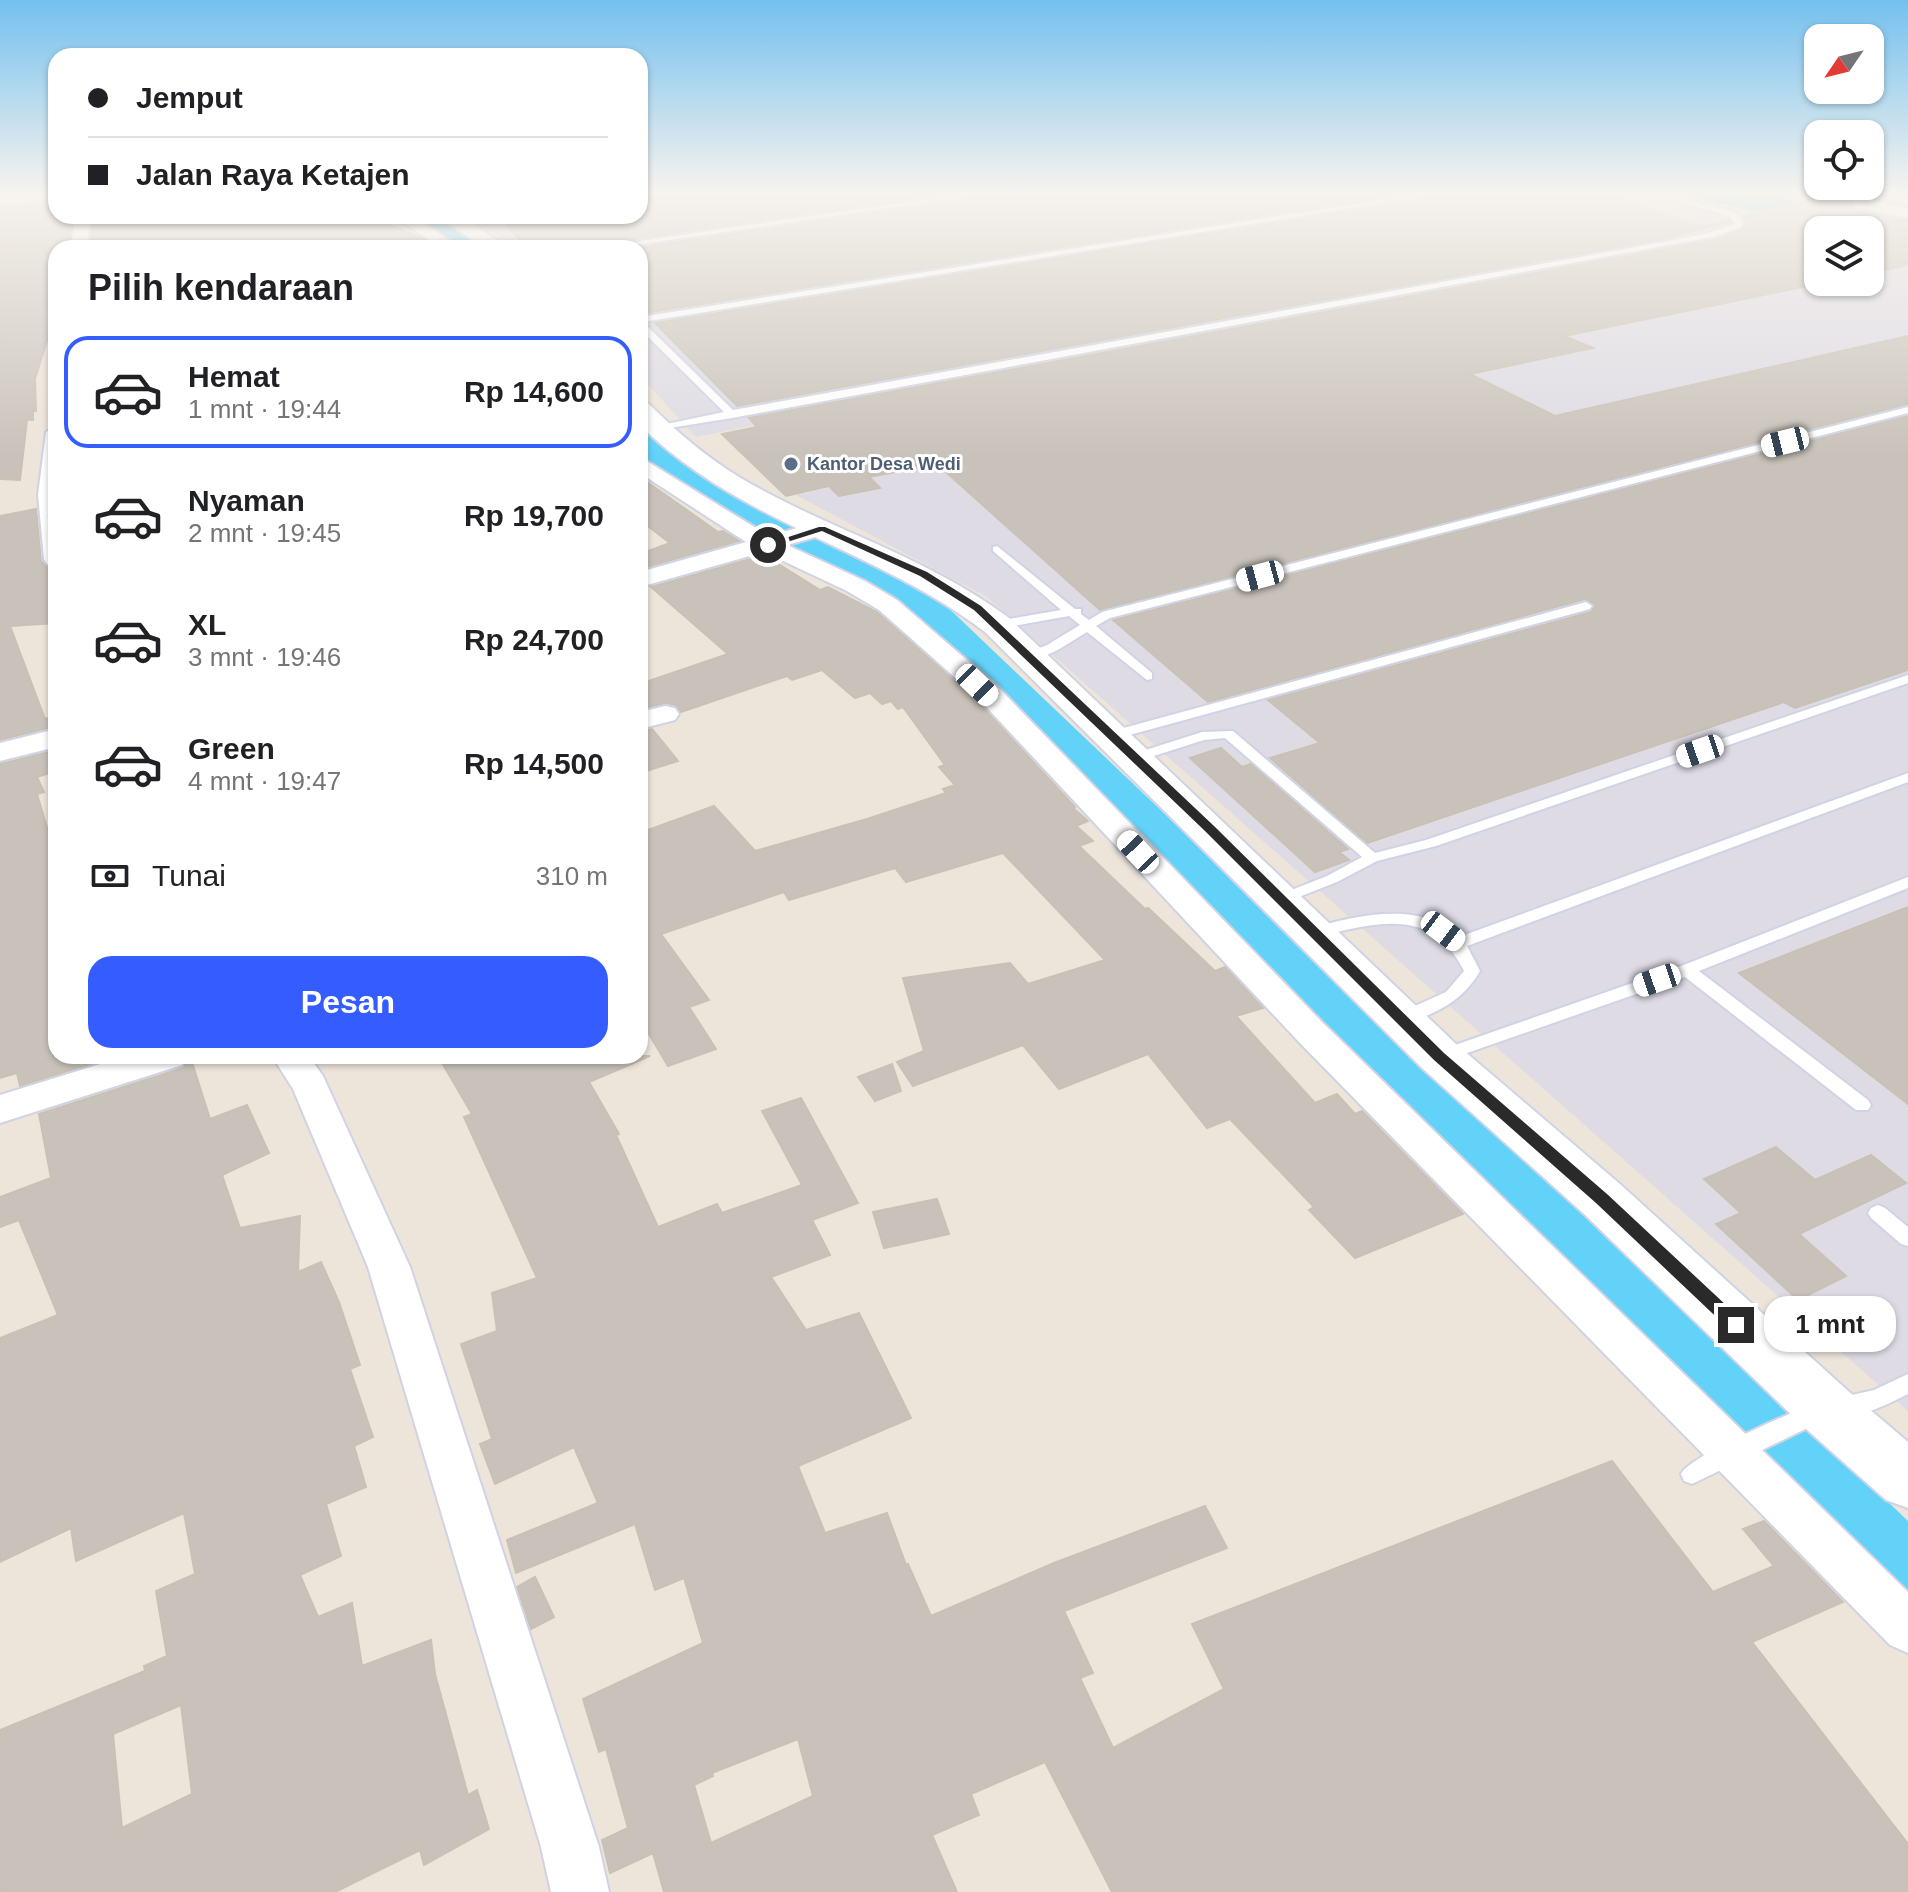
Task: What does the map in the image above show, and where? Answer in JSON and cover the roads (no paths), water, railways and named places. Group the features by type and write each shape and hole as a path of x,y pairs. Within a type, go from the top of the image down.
{"street":[{"path":"648,418 715,475 902,615 958,667 1032,739 1223,942 1738,1450 1908,1627"},
{"path":"648,467 796,536 923,574 966,599 1031,656 1439,1056 1602,1199 1812,1415 1908,1480"},
{"path":"648,578 796,536"},
{"path":"0,752 48,740"},
{"path":"0,1109 143,1064"},
{"path":"295,1064 310,1086 389,1267 570,1847 580,1892"}],"lane":[{"path":"648,321 905,279"},
{"path":"648,418 732,415 1472,279"},
{"path":"648,330 732,415"},
{"path":"997,625 1075,612 1106,615 1908,410"},
{"path":"997,549 1147,676"},
{"path":"1123,747 1586,606"},
{"path":"1031,656 1091,627 1106,615"},
{"path":"1281,899 1332,879 1372,858 1431,843 1908,679"},
{"path":"1123,747 1228,734 1372,858"},
{"path":"1458,943 1908,777"},
{"path":"1439,1056 1687,970 1908,882"},
{"path":"1315,933 1381,920 1415,919 1443,931 1458,943 1472,971 1466,986 1453,997 1401,1018"},
{"path":"1687,970 1862,1105"},
{"path":"1878,1213 1908,1238"},
{"path":"1692,1474 1812,1415 1878,1399 1908,1383"}],"waterway":[{"path":"648,441 686,469 923,610 1908,1588"}],"place":[{"name":"Kantor Desa Wedi","path":"791,464"}]}
